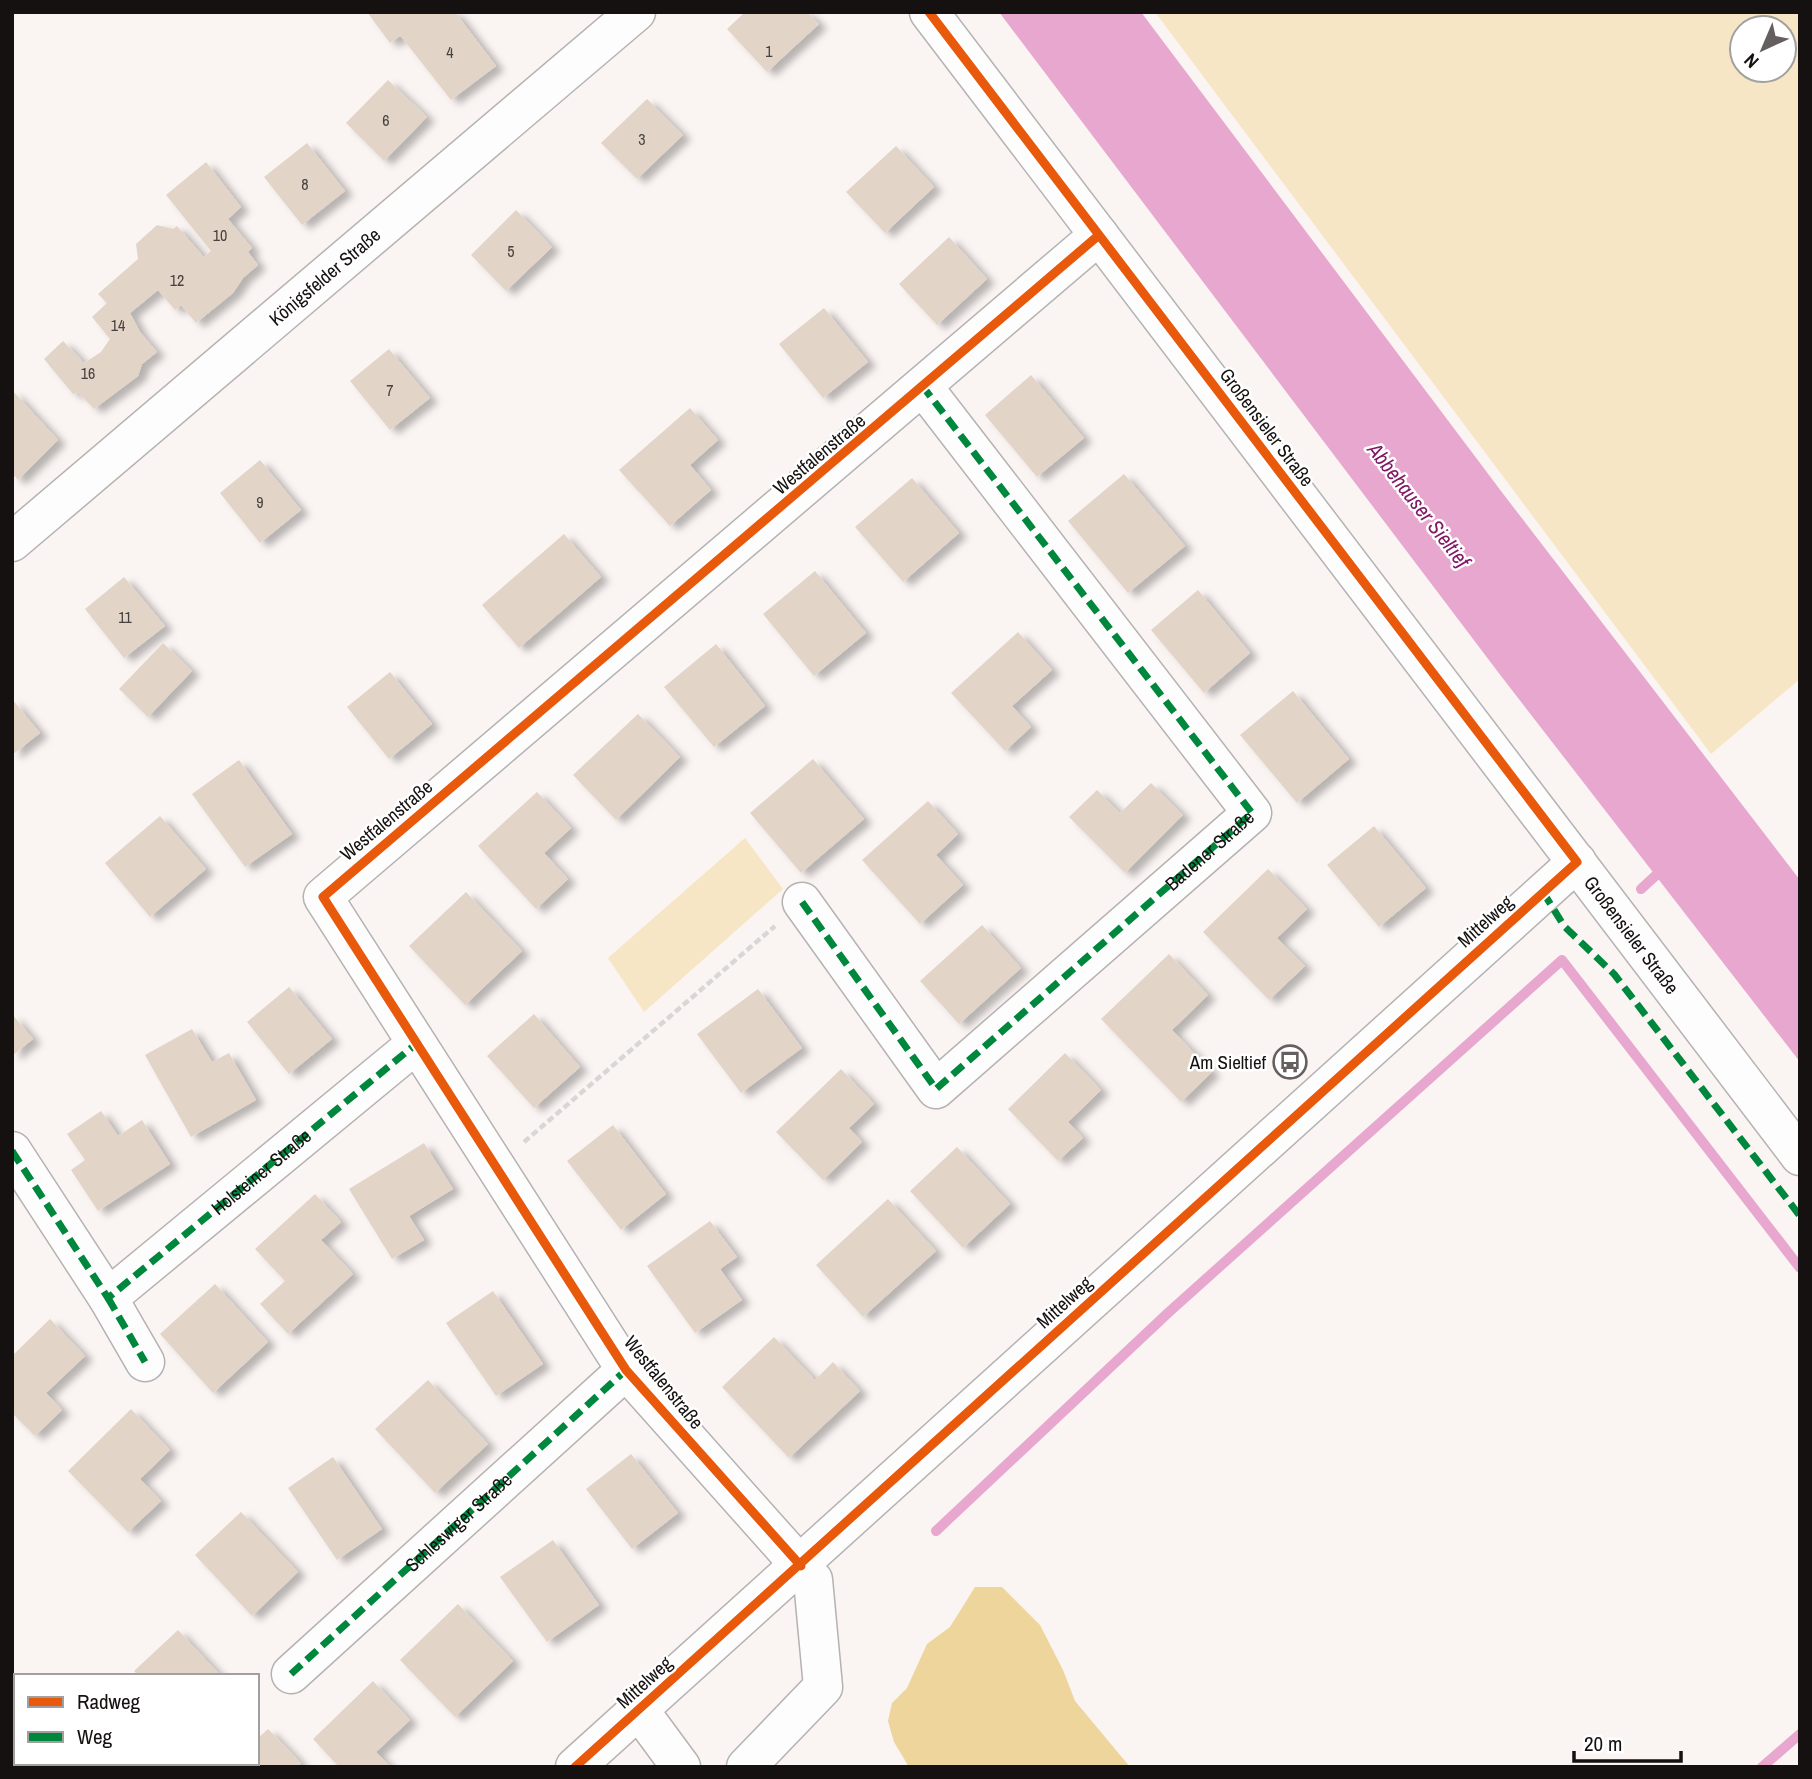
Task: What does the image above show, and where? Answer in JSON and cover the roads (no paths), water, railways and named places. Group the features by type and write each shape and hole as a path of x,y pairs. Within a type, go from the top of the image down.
{"street":[{"name":"Königsfelder Straße","path":"12,542 636,12"},
{"name":"Großensieler Straße","path":"929,12 1800,1156"},
{"name":"Westfalenstraße","path":"746,1767 823,1687 813,1580 626,1370 498,1165 416,1044 323,897 1099,235"},
{"name":"Badener Straße","path":"802,902 936,1089 1252,813 924,387"},
{"name":"Mittelweg","path":"575,1767 801,1566 1331,1082 1577,862"},
{"name":"Holsteiner Straße","path":"108,1298 416,1044"},
{"path":"12,1151 108,1298 145,1362"},
{"name":"Schleswiger Straße","path":"291,1674 626,1370"},
{"path":"639,1710 681,1767"}],"water":[{"name":"Abbehauser Sieltief","path":"999,12 1141,12 1504,495 1800,880 1800,1062 1501,676"}],"waterway":[{"path":"1641,889 1665,867"},
{"path":"936,1531 1169,1312 1562,960 1800,1268"},
{"path":"1762,1767 1800,1734"}],"place":[{"name":"Am Sieltief","path":"1290,1062"}]}
